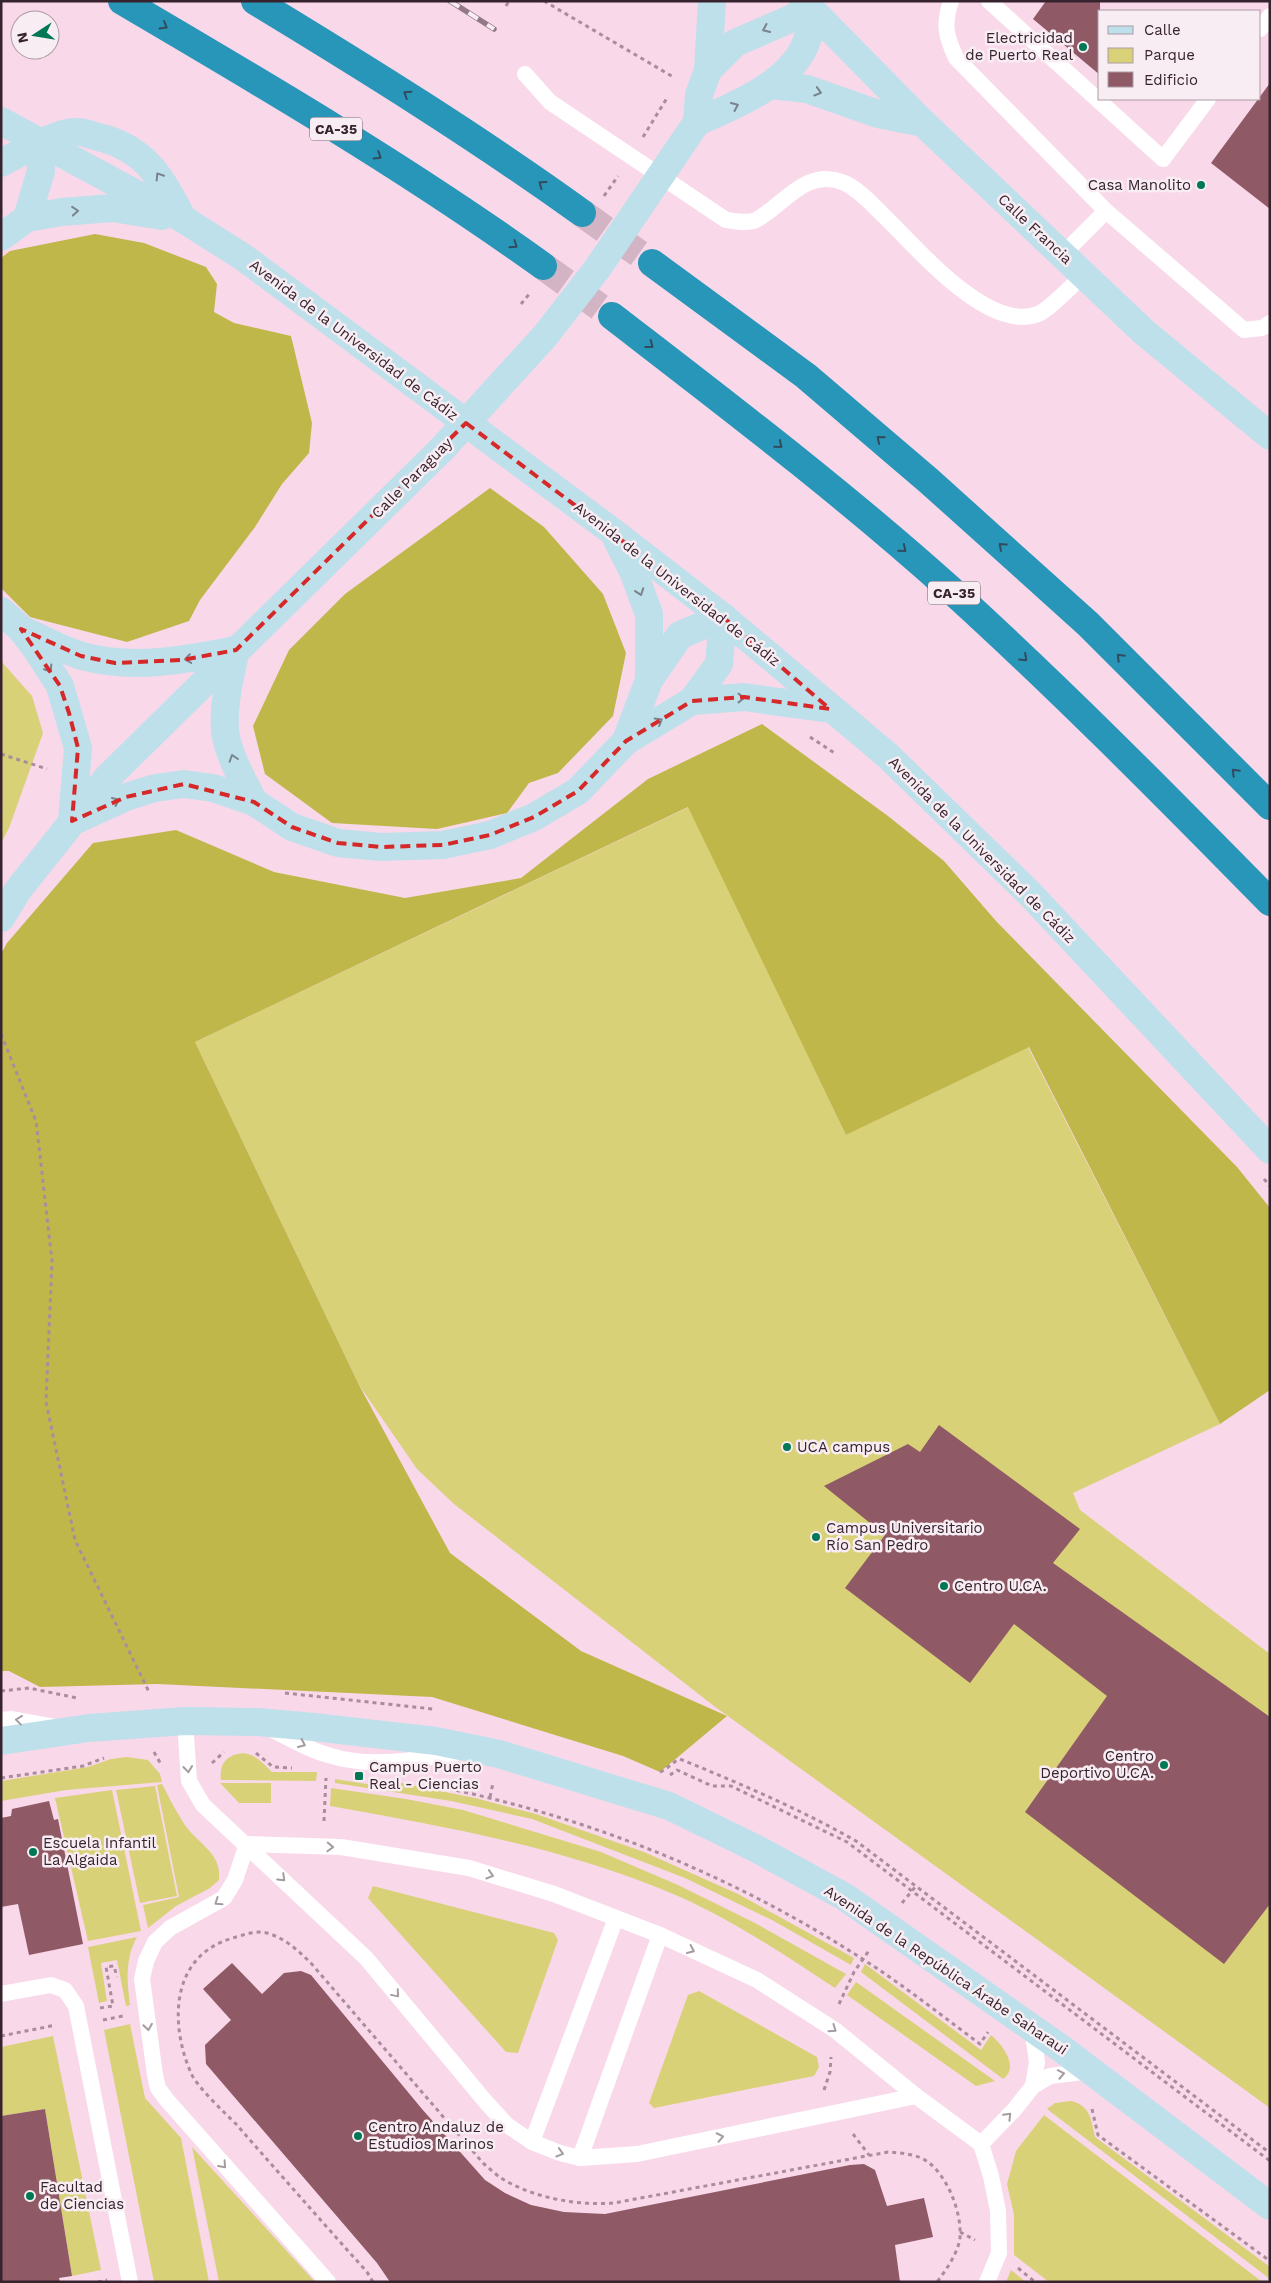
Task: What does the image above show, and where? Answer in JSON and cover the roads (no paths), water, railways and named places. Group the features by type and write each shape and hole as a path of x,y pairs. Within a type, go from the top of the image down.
{"highway":[{"name":"CA-35","path":"122,1 302,107 477,218 543,266"},
{"path":"254,1 408,94 499,154 582,213"},
{"path":"652,263 806,376 929,481 1088,624 1270,806"},
{"name":"CA-35","path":"612,316 780,445 948,587 1071,701 1270,902"}],"street":[{"path":"708,70 735,43 807,6 808,38 797,59 770,85 740,104 697,122 699,95 708,70 712,1"},
{"name":"Calle Francia","path":"807,6 922,123 1144,332 1270,436"},
{"path":"770,85 807,89 878,114 922,123"},
{"name":"Avenida de la Universidad de Cádiz","path":"1,121 183,219 243,257 613,532 723,617 830,709 887,755 1030,894 1264,1161"},
{"name":"Calle Paraguay","path":"72,821 108,778 442,449 545,336 596,269 697,122"},
{"path":"1,163 40,143 75,132 106,139 132,151 155,170 183,219"},
{"path":"27,218 41,171 40,143"},
{"path":"1,237 27,218 112,208 183,219"},
{"path":"613,532 633,572 649,614 649,680"},
{"path":"1,611 21,630 37,650 60,686 78,748 72,821"},
{"path":"1,918 18,890 72,821 126,797 155,788 184,784 213,788 254,802 292,827 338,843 381,847 443,844 490,835 534,817 578,791 626,741 692,700 719,664 723,617 680,635 649,680 626,741"},
{"path":"21,630 81,656 116,663 172,661 236,650 227,692 225,732 238,772 254,802"},
{"path":"692,700 744,698 830,709"},
{"name":"Avenida de la República Árabe Saharaui","path":"1,1741 70,1731 185,1721 258,1722 314,1726 436,1741 476,1750 557,1771 669,1806 757,1849 829,1889 885,1926 1032,2028 1270,2206"}],"lane":[{"path":"951,1 946,14 946,36 956,58 1106,211 1244,330 1262,328 1270,323"},
{"path":"989,1 1098,99"},
{"path":"1261,28 1270,16"},
{"path":"525,74 550,102 726,220 744,222 755,220 795,188 822,179 842,182 865,197 949,280 1002,315 1024,319 1040,313 1084,275"},
{"path":"1099,100 1163,158 1207,100"},
{"path":"1062,255 1106,211"},
{"path":"1,1720 12,1719 70,1731"},
{"path":"185,1721 190,1781 203,1805 247,1844 366,1958 484,2101 507,2125 532,2142 560,2153 580,2158 637,2154 916,2096"},
{"path":"247,1844 341,1847 470,1868 554,1894 616,1918 757,1980 835,2030 916,2096 981,2144 991,2176 998,2211 999,2254 987,2282"},
{"path":"247,1844 235,1880 224,1898 170,1928 155,1942 146,1961 142,1979 155,2075 158,2088 166,2099 328,2282"},
{"path":"532,2142 616,1918"},
{"path":"580,2158 660,1936"},
{"path":"1,1994 51,1985 65,1990 76,2006 130,2282"},
{"path":"1032,2028 1037,2062 1033,2086"},
{"path":"981,2144 1014,2110 1033,2086 1050,2076 1091,2071"}],"tunnel":[{"path":"582,213 652,263"},
{"path":"543,266 612,316"}],"railway":[{"path":"450,1 494,29"}],"place":[{"name":"Electricidad de Puerto Real","path":"1083,47"},
{"name":"Casa Manolito","path":"1201,185"},
{"name":"UCA campus","path":"787,1447"},
{"name":"Campus Universitario Río San Pedro","path":"816,1537"},
{"name":"Centro U.CA.","path":"944,1586"},
{"name":"Centro Deportivo U.CA.","path":"1164,1765"},
{"name":"Campus Puerto Real - Ciencias","path":"359,1776"},
{"name":"Escuela Infantil La Algaida","path":"33,1852"},
{"name":"Centro Andaluz de Estudios Marinos","path":"358,2136"},
{"name":"Facultad de Ciencias","path":"30,2196"}]}
